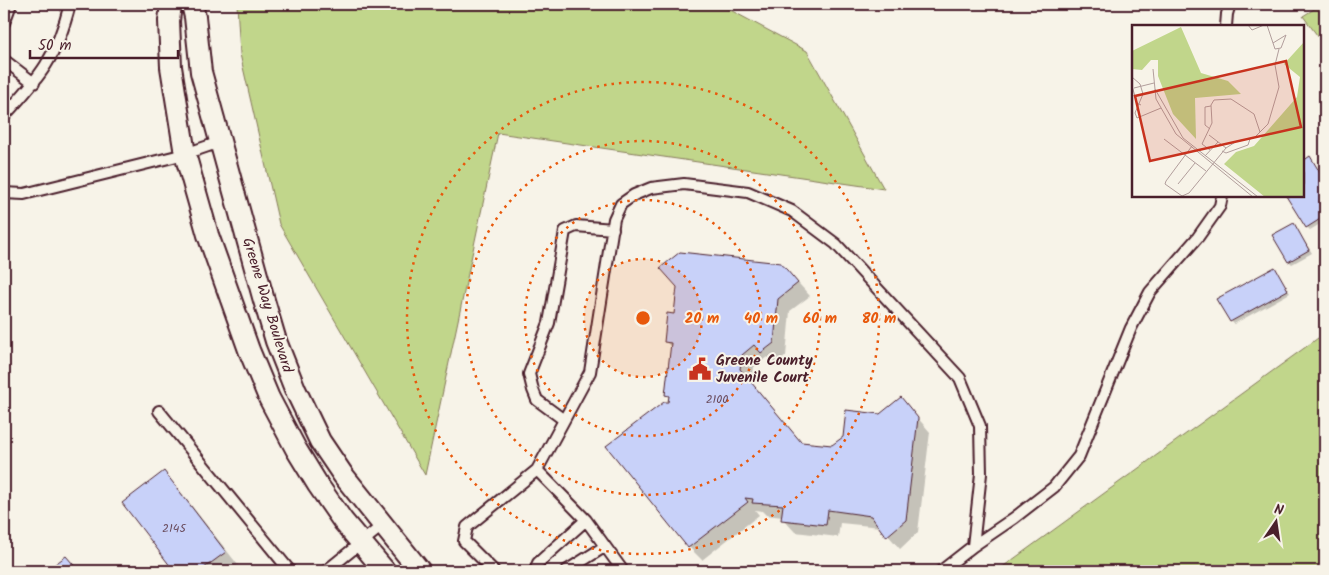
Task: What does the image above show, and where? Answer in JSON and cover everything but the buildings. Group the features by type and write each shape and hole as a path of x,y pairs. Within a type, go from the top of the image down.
{"street":[{"name":"Greene Way Boulevard","path":"171,4 169,21 171,68 185,154 208,235 249,350 269,398 296,449 318,485 385,571"},
{"name":"Greene Way Boulevard","path":"192,4 200,72 276,341 295,389 320,441 343,475 420,571"}],"lane":[{"path":"4,23 11,4"},
{"path":"4,116 34,83 52,58 64,27 70,4"},
{"path":"1226,25 1230,4"},
{"path":"4,60 34,83"},
{"path":"4,193 24,194 185,154 220,142"},
{"path":"494,571 464,540 467,527 537,470 590,372 614,219 621,204 634,195 651,188 684,184 748,192 792,211 836,244 960,378 980,426 981,474 973,546"},
{"path":"941,571 1054,487 1079,456 1131,328 1150,292 1215,214 1220,206 1222,198"},
{"path":"564,420 537,400 529,374 549,323 565,231 576,226 613,230"},
{"path":"159,411 290,571"},
{"path":"537,470 586,520 623,571"},
{"path":"535,571 538,563 586,520"},
{"path":"326,571 383,525"},
{"path":"566,571 604,547"}],"green space":[{"path":"237,4 719,4 807,51 884,189 498,133 425,475 279,224 240,54"},
{"path":"1325,4 1325,46 1303,16"},
{"path":"1325,333 1325,571 997,571"}],"place":[{"name":"Greene County Juvenile Court","path":"700,369"}]}
